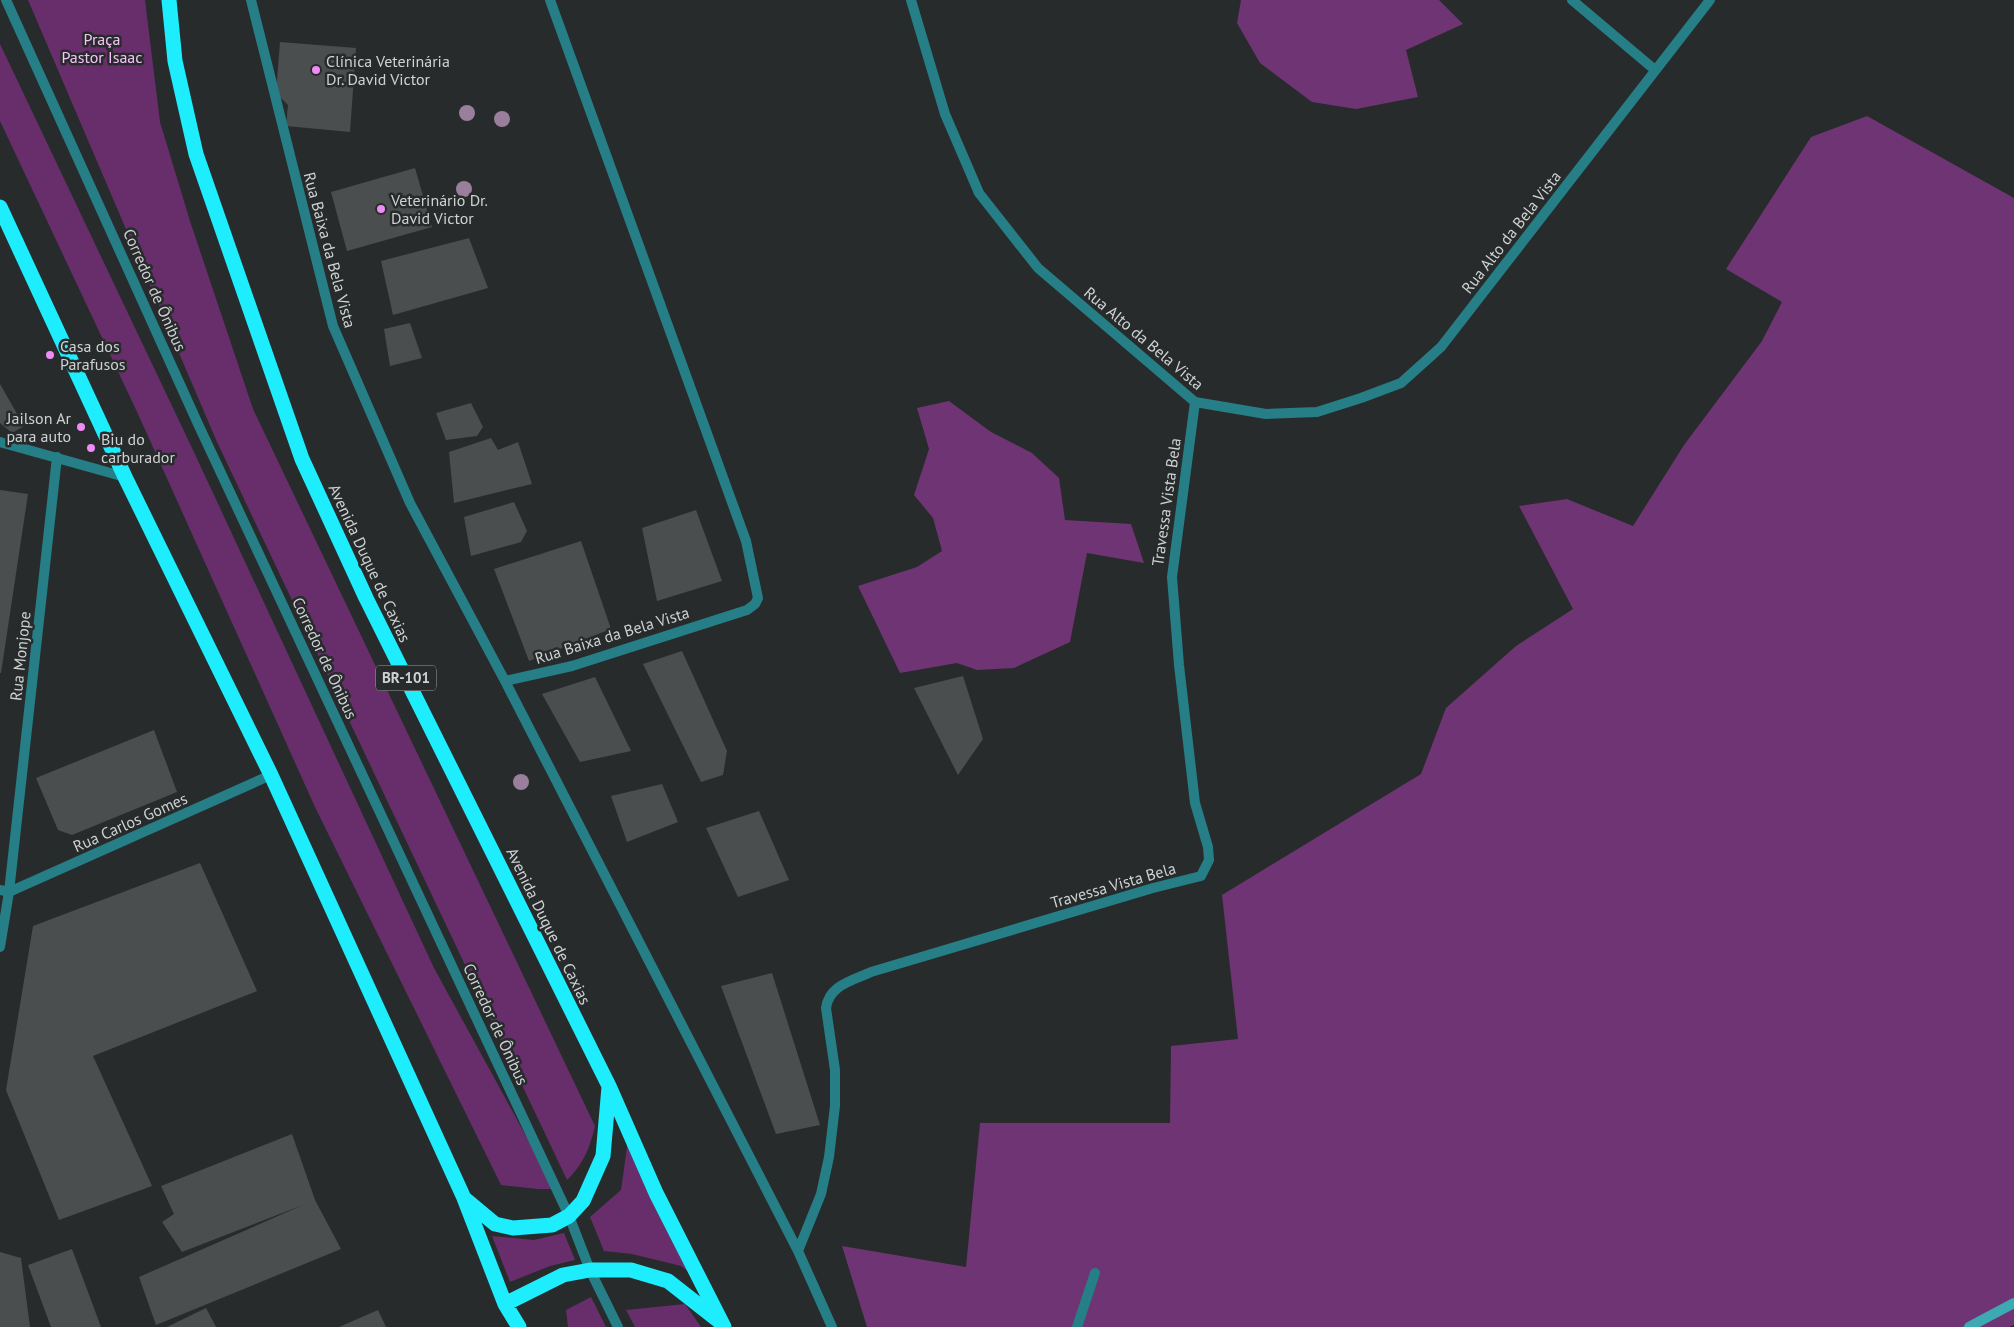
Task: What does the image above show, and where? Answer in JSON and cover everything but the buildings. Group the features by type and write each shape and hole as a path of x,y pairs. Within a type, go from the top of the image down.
{"highway":[{"name":"Avenida Duque de Caxias","path":"169,0 175,61 196,154 302,458 366,598 609,1086 656,1193 723,1325"},
{"path":"0,207 125,477 271,776 464,1198 506,1304 518,1327"},
{"path":"464,1198 495,1224 513,1228 552,1225 569,1216 583,1201 603,1156 609,1086"},
{"path":"506,1304 563,1275 590,1270 631,1270 668,1281 723,1325"}],"street":[{"name":"Corredor de Ônibus","path":"6,0 198,424 569,1216 590,1270 618,1327"},
{"name":"Rua Baixa da Bela Vista","path":"251,0 333,326 410,503 505,681 572,666 747,610 756,604 758,598 746,541 550,0"},
{"name":"Rua Alto da Bela Vista","path":"911,0 945,114 979,193 1038,268 1195,402 1266,414 1317,412 1401,383 1441,347 1710,0"},
{"path":"1572,0 1655,70"},
{"name":"Travessa Vista Bela","path":"798,1252 821,1194 829,1157 835,1106 835,1070 826,1008 827,999 835,988 871,972 1153,888 1201,876 1209,860 1208,846 1195,803 1179,665 1172,577 1195,402"},
{"path":"0,442 125,477"},
{"name":"Rua Monjope","path":"0,948 4,891 58,457"},
{"path":"505,681 798,1252 832,1327"},
{"name":"Rua Carlos Gomes","path":"4,891 271,776"},
{"path":"1077,1327 1095,1273"},
{"path":"1969,1327 2014,1303"}],"green space":[{"name":"Praça Pastor Isaac","path":"28,0 145,0 160,122 190,221 253,409 595,1126 585,1156 567,1180 217,442"},
{"path":"0,44 193,450 434,968 555,1189 501,1185 315,807 138,414 0,121"},
{"path":"629,1133 700,1281 681,1266 632,1254 604,1251 590,1217 621,1190"},
{"path":"564,1233 575,1260 550,1266 510,1282 492,1236 534,1240"},
{"path":"591,1297 606,1327 568,1327 566,1310"},
{"path":"685,1304 701,1327 635,1327 626,1310"}],"shaded area":[{"path":"1241,0 1439,0 1463,24 1406,50 1418,97 1356,109 1312,102 1260,63 1237,23"},
{"path":"1867,116 2014,198 2014,1325 2009,1327 867,1327 842,1246 966,1267 980,1123 1170,1123 1171,1046 1238,1039 1222,895 1421,774 1446,708 1516,646 1573,609 1519,506 1567,499 1633,526 1684,445 1762,341 1782,302 1726,269 1811,137"},
{"path":"949,401 991,432 1032,453 1059,478 1065,520 1131,524 1144,563 1087,553 1070,642 1014,668 977,670 957,663 900,673 858,586 917,567 942,551 933,518 914,495 929,449 917,408"}],"place":[{"name":"Clínica Veterinária Dr. David Victor","path":"316,70"},
{"name":"Veterinário Dr. David Victor","path":"381,209"},
{"name":"Casa dos Parafusos","path":"50,355"},
{"name":"Jailson Ar para auto","path":"81,427"},
{"name":"Biu do carburador","path":"91,448"}]}
